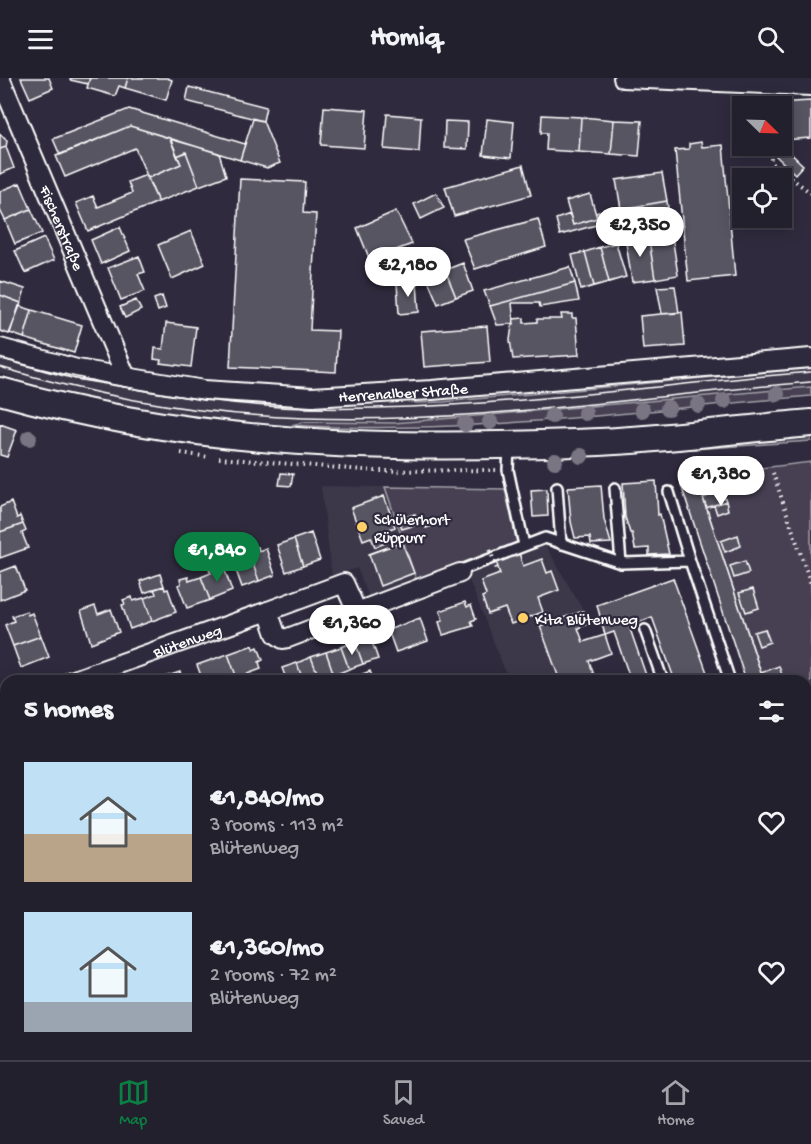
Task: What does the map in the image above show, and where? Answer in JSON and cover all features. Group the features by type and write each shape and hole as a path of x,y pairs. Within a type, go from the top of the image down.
{"main road":[{"path":"0,391 63,409 204,434 372,446 600,442 811,423"},
{"path":"500,444 593,427 811,408"}],"street":[{"name":"Fischerstraße","path":"0,78 126,377"},
{"path":"623,78 811,86"},
{"name":"Herrenalber Straße","path":"0,348 77,369 204,390 312,397 432,390 811,358"},
{"path":"268,611 276,634 283,639 460,573"},
{"name":"Blütenweg","path":"88,675 344,583 357,612"}],"lane":[{"path":"500,444 524,545"},
{"path":"557,488 561,544"},
{"path":"615,488 621,563"},
{"path":"669,492 728,675"},
{"path":"460,573 544,538 621,563 690,561"},
{"path":"645,630 661,675"}],"path":[{"path":"771,156 771,163 811,193"},
{"path":"773,473 811,584"},
{"path":"490,550 499,575"}],"shaded area":[{"path":"0,353 86,377 443,402 811,368 811,387 394,423 303,422 292,425 195,416 111,402 38,385 0,373"},
{"path":"811,364 811,368 443,402 416,403 407,400"},
{"path":"811,387 811,396 552,420 422,427 292,425 303,422 394,423"},
{"path":"811,434 811,441 604,455 606,452"},
{"path":"811,462 811,675 762,675 696,476"},
{"path":"321,486 505,489 517,543 370,600 357,568 332,577"},
{"path":"385,487 505,489 517,543 417,582"},
{"name":"Kita Blütenweg","path":"544,543 583,610 540,626 557,675 507,675 466,572"}],"building":[{"path":"21,78 49,78 53,88 30,98"},
{"path":"71,78 90,78 88,84 70,80"},
{"path":"90,78 128,78 125,88 119,86 115,96 87,88"},
{"path":"128,78 172,80 166,100 125,88"},
{"path":"189,87 266,107 263,121 186,101"},
{"path":"811,101 811,138 792,139 792,102"},
{"path":"324,107 367,110 364,148 321,145"},
{"path":"129,109 245,144 240,160 130,126 60,155 53,139"},
{"path":"387,114 421,117 419,152 384,149"},
{"path":"542,115 581,117 579,152 546,150 547,133 541,133"},
{"path":"581,117 614,120 611,154 579,152"},
{"path":"253,119 263,121 280,163 267,168 240,160"},
{"path":"487,119 514,122 511,158 483,155"},
{"path":"614,120 642,121 639,156 611,154"},
{"path":"445,121 468,122 467,149 444,148"},
{"path":"130,126 170,138 181,164 148,178 135,148 65,177 56,156"},
{"path":"0,134 7,141 6,147 0,149"},
{"path":"170,139 219,153 226,176 199,186 186,152 177,156"},
{"path":"701,142 702,147 723,145 735,276 688,281 675,150 689,149 689,144"},
{"path":"6,147 14,168 0,174 0,149"},
{"path":"186,152 199,186 158,202 148,178 181,164 177,156"},
{"path":"792,155 803,165 795,174 792,168 789,168 776,156"},
{"path":"523,165 531,195 454,216 445,187"},
{"path":"662,173 667,201 621,209 616,180"},
{"path":"146,175 158,202 88,231 76,203 93,196 98,207 132,193 128,182"},
{"path":"240,179 305,182 303,213 316,214 310,330 338,331 336,372 230,367"},
{"path":"20,183 31,209 5,220 0,210 0,191"},
{"path":"436,193 444,208 421,219 414,204"},
{"path":"590,194 597,218 573,225 566,201"},
{"path":"667,201 671,229 625,236 621,209"},
{"path":"31,209 42,233 15,244 5,220"},
{"path":"604,210 607,222 560,235 556,219 570,214 573,225 597,218 596,213"},
{"path":"396,211 412,244 370,260 357,228"},
{"path":"538,219 546,247 475,269 463,239"},
{"path":"120,227 130,251 101,264 91,240"},
{"path":"671,229 678,275 655,279 648,233"},
{"path":"191,231 205,264 172,279 158,245"},
{"path":"648,233 655,279 632,282 625,236"},
{"path":"44,238 54,260 25,273 15,251"},
{"path":"616,243 626,277 609,282 600,247"},
{"path":"600,247 609,282 594,286 585,252"},
{"path":"585,252 594,286 581,290 572,255"},
{"path":"139,256 145,272 138,274 145,291 121,300 108,268"},
{"path":"463,263 473,291 456,297 445,270"},
{"path":"570,267 575,283 490,306 484,291"},
{"path":"445,270 456,297 438,304 427,278"},
{"path":"0,281 25,289 21,303 0,295"},
{"path":"417,282 419,312 399,314 397,283"},
{"path":"575,283 579,301 540,307 539,303 512,303 514,324 497,325 490,306"},
{"path":"675,286 679,313 662,314 657,287"},
{"path":"0,295 21,303 9,334 0,331"},
{"path":"162,296 166,308 158,311 154,299"},
{"path":"136,300 141,310 125,318 120,307"},
{"path":"19,306 32,310 24,338 10,333"},
{"path":"32,310 82,325 74,353 24,338"},
{"path":"682,312 685,346 643,349 640,316"},
{"path":"561,314 572,314 572,318 576,318 579,355 513,359 510,340 513,319 524,318 524,323 537,322 537,319 562,319"},
{"path":"166,323 196,327 191,367 160,363 161,360 154,359 155,348 163,349"},
{"path":"487,326 490,362 424,367 421,331"},
{"path":"0,424 17,430 7,457 0,455"},
{"path":"281,473 293,474 291,486 279,485"},
{"path":"697,479 762,675 744,675 681,485"},
{"path":"656,481 658,515 660,514 669,554 649,555 649,548 635,549 632,533 630,533 625,517 623,483"},
{"path":"601,485 604,519 611,543 591,544 590,537 575,538 568,487"},
{"path":"547,489 548,516 533,517 531,490"},
{"path":"722,491 726,501 706,508 703,498"},
{"path":"384,496 395,527 387,530 391,541 375,547 371,537 363,540 351,508"},
{"path":"726,501 728,510 717,514 714,505"},
{"path":"11,502 17,518 20,516 23,524 0,532 0,507"},
{"path":"415,514 419,524 402,529 399,519"},
{"path":"433,519 435,525 426,528 424,522"},
{"path":"23,524 26,531 22,533 28,548 0,558 0,532"},
{"path":"311,533 320,560 303,566 294,539"},
{"path":"738,535 741,546 725,552 721,541"},
{"path":"294,539 303,566 286,572 277,545"},
{"path":"402,542 414,573 380,586 369,554"},
{"path":"258,547 259,551 266,548 275,575 259,581 248,550"},
{"path":"248,550 259,581 242,587 233,562 238,559 236,554"},
{"path":"519,553 523,566 542,559 547,573 552,571 559,590 538,598 543,612 511,624 505,608 488,614 482,597 486,595 481,581 500,574 496,561"},
{"path":"745,561 749,573 734,578 730,566"},
{"path":"16,566 25,590 0,600 0,572"},
{"path":"218,566 219,570 224,568 232,591 210,600 201,577 211,573 209,570"},
{"path":"160,574 164,586 144,593 140,581"},
{"path":"188,577 189,581 201,577 210,600 187,608 178,585 181,584 180,579"},
{"path":"673,578 708,675 673,675 652,617 629,626 646,675 629,675 614,632 605,635 597,605"},
{"path":"164,586 165,590 168,589 176,612 152,621 144,598 156,594 154,589"},
{"path":"753,589 759,608 746,612 739,593"},
{"path":"132,597 133,601 144,598 152,621 130,629 122,605 125,604 123,600"},
{"path":"465,602 467,607 471,605 476,619 471,621 473,626 443,635 439,622 443,620 440,611"},
{"path":"95,606 98,614 111,609 119,632 91,643 81,611"},
{"path":"27,611 28,615 32,613 41,636 13,646 5,625 14,621 12,616"},
{"path":"583,611 588,624 578,628 583,642 605,635 611,653 589,661 594,675 558,675 540,626"},
{"path":"420,618 428,641 396,652 388,630"},
{"path":"765,629 770,642 759,646 754,632"},
{"path":"41,636 49,657 21,668 13,646"},
{"path":"370,636 378,659 363,664 355,642"},
{"path":"355,642 363,664 349,669 341,647"},
{"path":"253,645 254,649 258,647 263,660 259,662 261,669 245,675 236,675 228,654"},
{"path":"341,647 349,669 334,675 326,652"},
{"path":"326,652 334,675 318,675 311,657"},
{"path":"228,654 236,675 201,675 197,665"},
{"path":"311,657 318,675 301,675 297,663"},
{"path":"297,663 301,675 285,675 282,668"},
{"path":"779,666 782,675 762,675 761,673"}],"tram line":[{"path":"7,360 155,393 230,403 306,408 369,408 495,402 811,372"},
{"path":"0,367 74,387 150,403 227,413 304,418 367,419 494,413 811,382"}],"place":[{"name":"Schülerhort Rüppurr","path":"362,527"},
{"name":"Kita Blütenweg","path":"523,618"}]}
